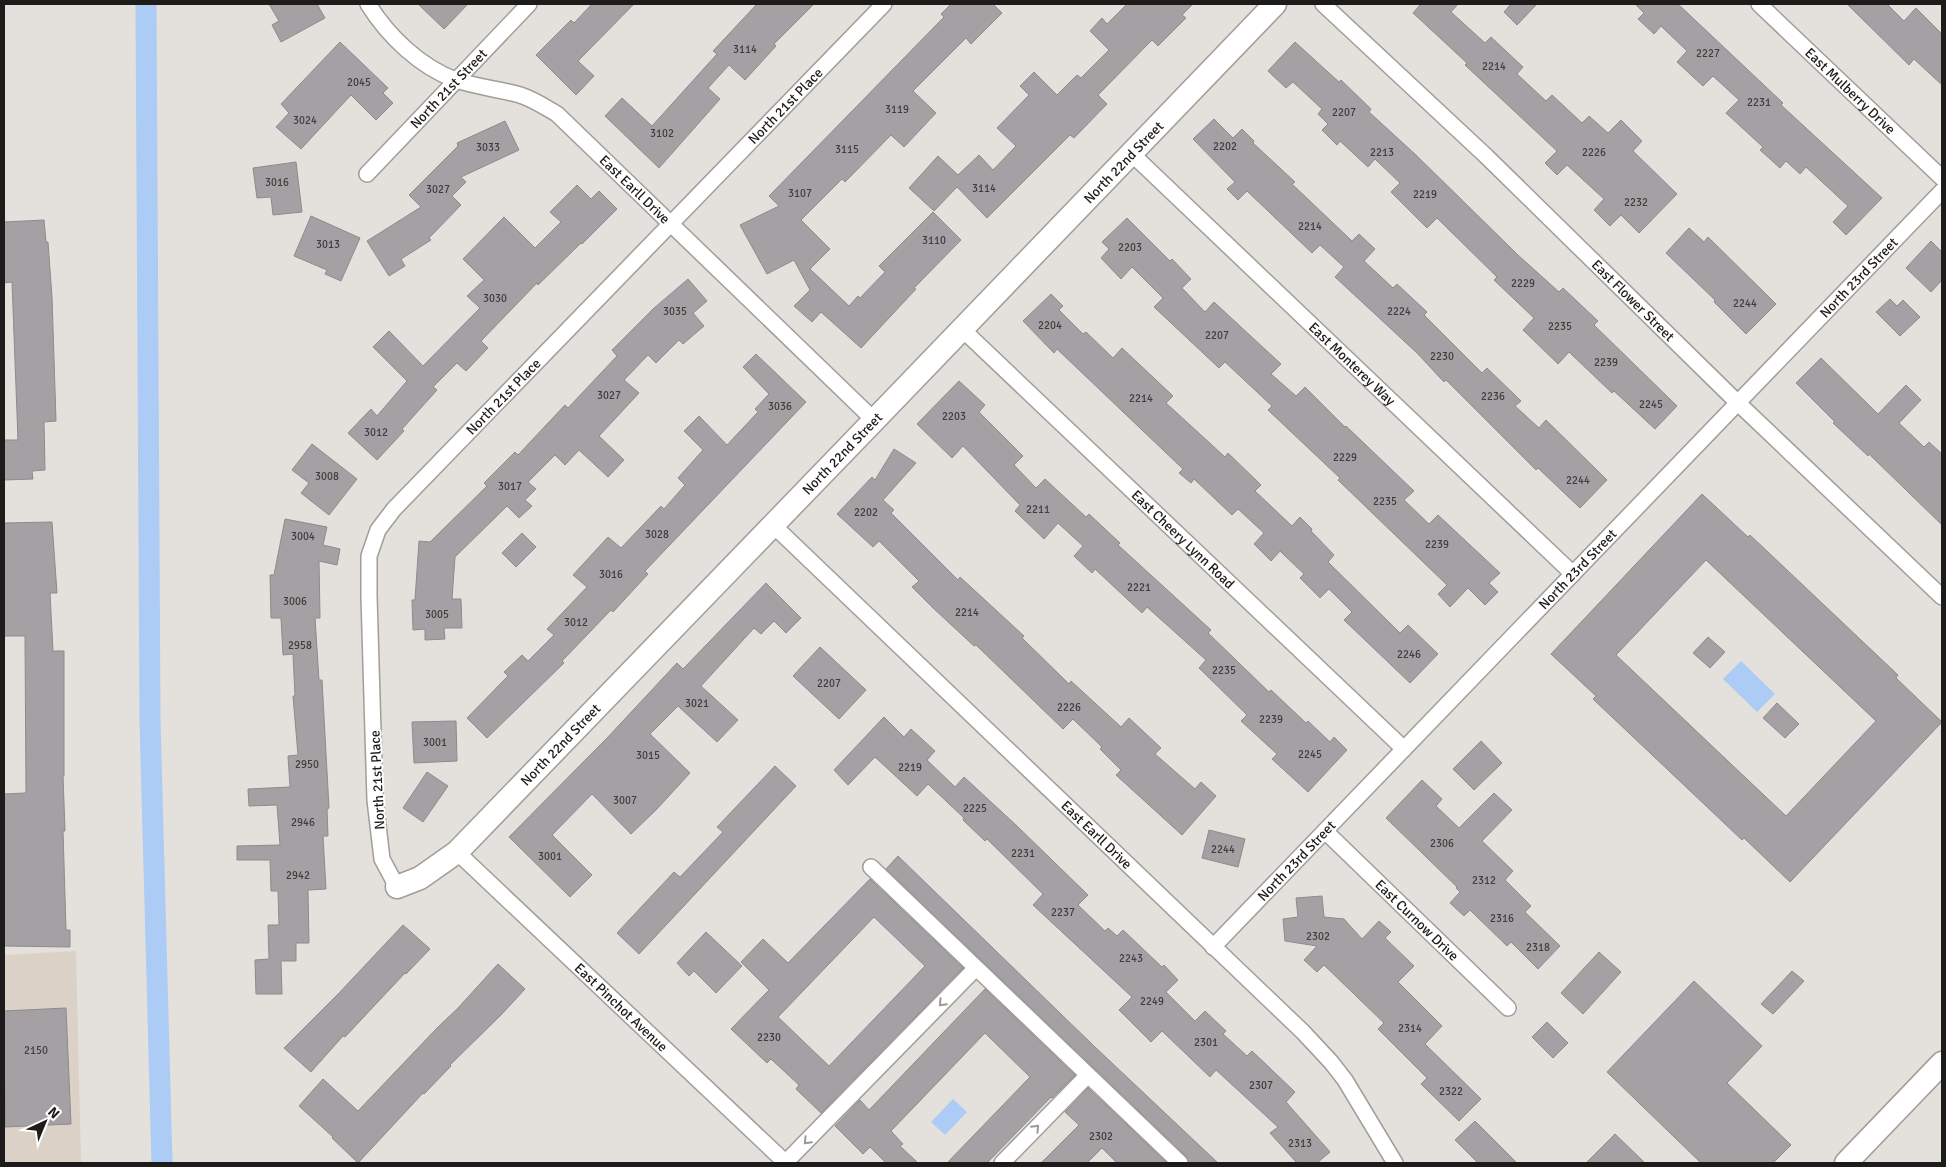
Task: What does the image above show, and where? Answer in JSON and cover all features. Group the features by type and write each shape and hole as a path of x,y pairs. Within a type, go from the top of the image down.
{"street":[{"name":"East Earll Drive","path":"368,4 378,20 406,49 427,65 456,80 520,95 536,101 557,114 875,421"},
{"name":"North 21st Street","path":"367,174 529,4"},
{"name":"North 21st Place","path":"397,887 382,859 375,800 369,556 378,530 394,509 884,4"},
{"name":"North 22nd Street","path":"397,887 420,878 457,852 875,421 1275,4"},
{"name":"East Flower Street","path":"1323,4 1486,156 1738,403 1942,597"},
{"name":"East Mulberry Drive","path":"1759,4 1942,178"},
{"name":"East Monterey Way","path":"1132,154 1574,574"},
{"name":"North 23rd Street","path":"1213,947 1942,191"},
{"name":"East Cheery Lynn Road","path":"962,329 1404,749"},
{"name":"East Earll Drive","path":"773,525 1302,1032 1331,1062 1345,1080 1395,1163"},
{"name":"East Curnow Drive","path":"1325,831 1508,1008"},
{"name":"East Pinchot Avenue","path":"457,852 785,1163"},
{"path":"871,867 1180,1163"},
{"path":"785,1163 976,968"},
{"path":"1846,1163 1942,1063"},
{"path":"1002,1163 1088,1075"}],"shaded area":[{"path":"76,951 81,1163 4,1163 4,955"}],"water":[{"path":"1741,661 1775,694 1757,712 1723,679"},
{"path":"953,1099 967,1112 945,1135 931,1122"}],"building":[{"path":"269,4 317,4 325,18 281,42 272,25 279,21"},
{"path":"418,4 468,4 444,29"},
{"path":"592,4 634,4 578,61 594,76 576,95 536,55 571,20 574,23"},
{"path":"757,4 814,4 774,44 776,46 745,80 729,65 708,88 720,99 659,168 605,116 622,98 652,126 717,54 713,51"},
{"path":"951,4 993,4 1002,13 971,44 966,38 913,91 936,113 904,147 891,135 845,182 842,179 801,220 830,249 810,269 849,306 858,296 860,298 885,272 879,266 933,212 961,240 914,288 916,289 861,348 821,312 812,322 794,306 810,290 794,260 767,274 740,225 779,206 769,196 944,17 941,14"},
{"path":"1127,4 1193,4 1182,15 1186,18 1158,46 1152,40 1098,95 1107,104 1074,138 1070,135 987,218 957,187 934,211 909,188 938,156 958,175 979,155 993,170 1016,146 997,128 1029,95 1020,86 1034,72 1057,95 1077,75 1081,78 1109,50 1090,31 1102,18 1107,24"},
{"path":"1421,4 1458,4 1451,12 1485,43 1491,37 1523,67 1517,74 1546,101 1552,95 1582,123 1589,116 1608,133 1621,120 1642,141 1633,151 1677,194 1639,233 1621,215 1610,226 1594,210 1604,199 1567,165 1557,175 1545,163 1557,151 1465,65 1467,63 1413,13"},
{"path":"1511,4 1537,4 1517,25 1504,12"},
{"path":"1635,4 1678,4 1783,103 1781,105 1882,198 1846,235 1833,222 1848,206 1806,167 1800,174 1786,161 1780,168 1760,150 1763,147 1726,113 1739,100 1713,76 1703,86 1677,62 1687,51 1661,26 1654,34 1638,19 1644,13"},
{"path":"1847,4 1887,4 1904,21 1916,8 1942,34 1942,85 1914,59 1909,65"},
{"path":"340,42 388,88 383,93 393,103 376,120 351,95 301,149 276,127 289,113 281,104"},
{"path":"1295,42 1339,82 1341,80 1371,109 1369,112 1416,155 1518,255 1559,292 1563,288 1598,321 1594,325 1677,406 1655,429 1614,391 1612,393 1569,352 1558,364 1523,330 1534,318 1494,280 1497,277 1437,218 1427,228 1391,192 1400,183 1375,159 1368,167 1340,141 1337,145 1322,130 1328,124 1318,114 1322,109 1293,82 1286,88 1268,71"},
{"path":"1214,119 1233,138 1242,129 1254,141 1253,143 1295,182 1292,184 1352,241 1359,234 1375,249 1364,261 1393,288 1397,284 1427,312 1424,315 1482,373 1487,368 1521,401 1515,406 1539,428 1546,420 1607,480 1580,508 1538,468 1536,470 1446,380 1444,382 1417,353 1335,277 1344,267 1320,245 1312,253 1247,191 1238,200 1227,189 1235,182 1193,139"},
{"path":"505,121 519,150 461,177 466,182 452,196 461,205 429,238 431,240 401,259 405,266 389,276 367,241 421,207 409,195 458,146 457,143"},
{"path":"296,162 302,212 273,215 271,197 257,198 253,168"},
{"path":"577,185 591,199 599,191 617,209 538,285 537,283 481,341 488,348 466,371 457,363 433,387 437,390 402,429 404,431 377,460 348,433 371,409 377,416 407,381 373,347 389,331 423,366 480,308 467,296 484,280 463,259 504,217 535,248 561,222 550,212"},
{"path":"311,216 360,238 341,281 325,274 327,270 294,256"},
{"path":"1127,218 1191,279 1182,288 1205,312 1214,302 1281,364 1271,374 1296,396 1305,387 1414,491 1404,500 1429,524 1438,515 1500,573 1489,583 1498,592 1485,605 1468,588 1450,607 1438,594 1447,585 1338,480 1340,478 1268,410 1272,406 1225,362 1219,368 1154,307 1163,298 1132,267 1121,279 1101,258 1109,249 1102,242"},
{"path":"44,220 46,242 48,242 52,297 56,421 44,422 45,470 32,471 33,479 4,480 4,440 18,440 12,282 4,283 4,222"},
{"path":"1689,228 1704,242 1708,237 1776,304 1746,334 1714,302 1715,300 1666,253"},
{"path":"1931,241 1942,252 1942,280 1931,292 1906,268"},
{"path":"688,279 707,301 693,313 704,326 683,344 679,340 656,363 648,355 624,380 639,393 599,436 624,460 608,477 579,450 565,465 555,455 528,482 536,489 525,500 532,506 519,518 507,506 455,557 452,599 461,599 462,628 444,628 445,639 425,640 425,629 413,630 412,600 415,600 419,541 430,542 487,486 484,483 515,452 518,455 565,405 568,408 617,356 612,350 653,309"},
{"path":"1051,294 1063,306 1059,310 1083,334 1086,332 1113,358 1122,348 1173,396 1166,403 1225,457 1228,453 1261,485 1255,491 1292,526 1300,517 1334,555 1328,562 1400,633 1408,625 1438,654 1410,683 1344,620 1352,612 1329,589 1320,598 1300,578 1304,574 1280,551 1271,561 1254,544 1264,533 1238,509 1232,515 1194,479 1191,483 1179,473 1183,469 1057,349 1054,353 1023,321"},
{"path":"1890,299 1897,306 1903,300 1920,317 1900,336 1876,312"},
{"path":"756,354 806,402 645,571 648,574 613,612 611,610 562,661 564,663 487,738 467,718 508,676 504,672 522,655 528,661 554,635 547,629 587,587 573,575 608,537 621,548 661,506 664,509 685,485 678,478 703,450 684,431 699,416 727,445 758,412 755,409 769,394 743,367"},
{"path":"1821,358 1878,414 1906,385 1921,400 1899,423 1924,447 1929,442 1942,454 1942,525 1869,454 1868,456 1833,423 1835,422 1796,383"},
{"path":"959,381 985,405 979,412 1023,456 1014,465 1036,488 1045,479 1086,517 1089,514 1120,543 1118,545 1211,630 1208,633 1269,692 1271,690 1306,723 1308,721 1330,742 1334,737 1347,750 1308,792 1272,759 1277,754 1241,721 1247,715 1199,668 1206,660 1147,607 1142,613 1095,569 1092,573 1074,556 1083,546 1058,523 1044,539 1015,511 1020,505 963,446 952,458 917,424"},
{"path":"312,444 357,479 329,515 301,493 309,483 292,470"},
{"path":"894,449 916,463 883,500 894,510 891,513 958,580 960,577 1024,636 1022,638 1069,684 1071,681 1121,727 1129,718 1161,748 1155,754 1195,789 1201,782 1216,796 1182,835 1116,775 1121,770 1100,749 1102,747 1073,719 1063,729 976,645 974,646 912,587 919,581 879,541 873,547 837,514 872,477 875,480"},
{"path":"1702,494 1748,537 1750,535 1898,675 1896,678 1942,722 1790,882 1744,838 1742,840 1593,699 1596,696 1551,654","holes":["1706,560 1876,721 1786,816 1616,655"]},
{"path":"285,519 327,527 323,545 340,549 337,565 319,561 320,618 315,618 319,680 322,680 329,808 327,809 328,836 323,836 326,889 308,890 309,943 296,943 296,961 281,961 282,994 256,994 255,960 269,959 268,925 279,925 278,891 271,891 270,860 237,860 237,846 280,845 277,805 249,806 248,789 290,787 288,756 298,755 293,696 295,696 293,654 283,655 281,618 271,618 270,575 274,575"},
{"path":"52,522 57,593 50,593 53,651 64,651 63,776 65,831 63,831 66,930 70,930 70,947 4,946 4,794 26,793 25,636 4,636 4,523"},
{"path":"522,533 536,547 516,567 502,553"},
{"path":"766,583 801,618 786,633 774,621 761,634 754,628 701,686 738,720 717,742 678,706 650,734 690,773 656,810 631,834 592,794 552,835 592,875 570,897 509,837 608,737 677,663 683,669"},
{"path":"1708,637 1725,652 1710,668 1693,653"},
{"path":"820,647 866,690 839,719 793,676"},
{"path":"1777,703 1799,724 1785,738 1763,718"},
{"path":"884,717 904,737 911,729 935,751 927,760 955,787 964,777 1017,826 1088,895 1078,905 1105,931 1108,928 1117,936 1123,930 1162,967 1164,965 1178,980 1166,992 1195,1021 1205,1011 1226,1031 1223,1034 1247,1056 1252,1051 1295,1092 1286,1102 1330,1152 1317,1163 1297,1163 1270,1133 1278,1127 1216,1070 1210,1077 1162,1031 1151,1042 1119,1010 1132,997 1033,905 1043,894 987,839 985,841 963,820 964,818 928,784 917,796 875,757 848,785 834,770"},
{"path":"456,721 457,761 414,763 412,722"},
{"path":"1481,741 1502,763 1474,790 1453,769"},
{"path":"775,766 796,786 639,954 617,933 674,872 680,877 723,832 717,827"},
{"path":"427,772 448,786 423,822 403,808"},
{"path":"1422,780 1442,799 1436,806 1459,828 1494,793 1512,810 1482,841 1513,871 1505,880 1531,906 1525,912 1560,946 1538,969 1511,942 1507,946 1470,910 1464,916 1450,903 1460,892 1457,887 1386,818"},
{"path":"1209,830 1245,839 1238,867 1202,858"},
{"path":"898,856 1218,1163 1189,1163 1186,1156 886,869"},
{"path":"870,879 963,968 821,1113 796,1089 799,1085 771,1059 767,1063 731,1029 769,990 741,962 763,939 788,963","holes":["874,917 925,966 829,1066 778,1017"]},
{"path":"1322,896 1324,917 1344,919 1362,939 1379,921 1391,932 1385,938 1414,966 1398,982 1442,1026 1425,1044 1481,1099 1459,1121 1421,1084 1427,1078 1378,1029 1384,1023 1324,965 1317,972 1304,960 1317,946 1285,941 1283,919 1298,917 1296,898"},
{"path":"403,925 430,949 345,1037 343,1036 311,1072 284,1048"},
{"path":"706,932 742,966 716,993 694,971 689,976 677,963"},
{"path":"1599,952 1621,972 1583,1014 1561,993"},
{"path":"498,964 525,989 423,1093 358,1163 299,1106 323,1079 358,1111"},
{"path":"1792,971 1804,981 1773,1014 1761,1004"},
{"path":"1694,981 1762,1046 1727,1083 1791,1145 1773,1163 1701,1163 1607,1072"},
{"path":"985,989 1075,1075 987,1163 947,1163 1030,1077 985,1033 891,1131 903,1144 900,1146 918,1163 886,1163 870,1147 863,1154 835,1126 860,1100 869,1110"},
{"path":"66,1008 71,1124 5,1127 4,1011"},
{"path":"1547,1022 1568,1043 1553,1058 1532,1037"},
{"path":"1088,1088 1167,1163 1117,1163 1102,1148 1087,1163 1041,1163 1079,1125 1065,1112"},
{"path":"1475,1121 1517,1163 1478,1163 1455,1140"},
{"path":"1615,1134 1645,1163 1586,1163"}],"waterway":[{"path":"146,4 150,720 162,1163"}]}
